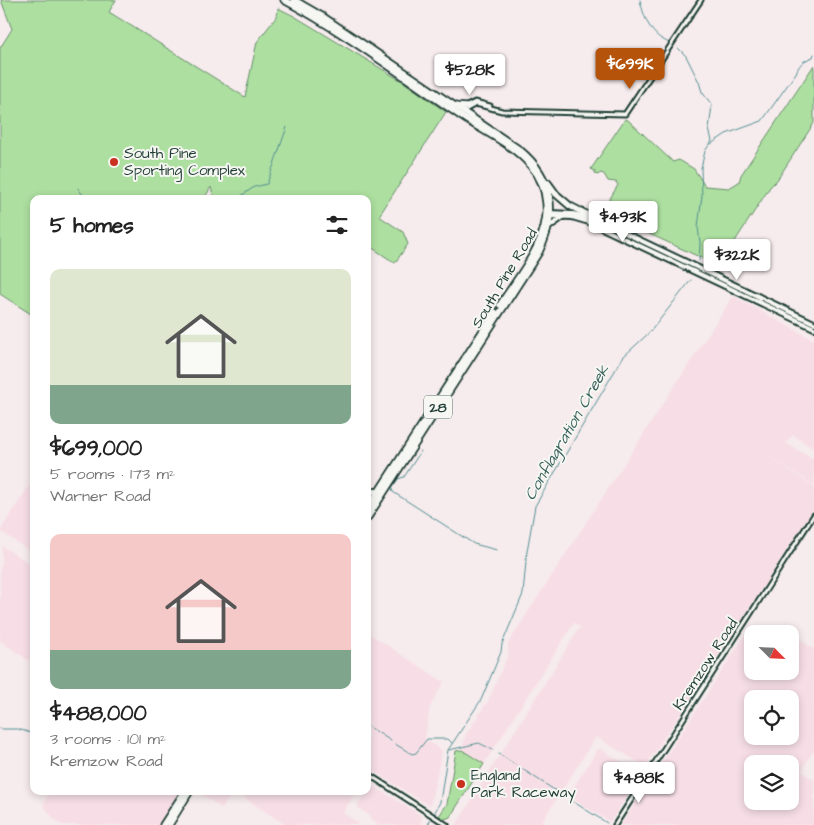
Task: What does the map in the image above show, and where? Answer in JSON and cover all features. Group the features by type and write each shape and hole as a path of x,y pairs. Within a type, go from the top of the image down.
{"highway":[{"name":"South Pine Road","path":"284,0 520,150 535,164 542,176 549,196 549,227 539,252 371,512"},
{"path":"294,0 380,55 463,112"},
{"name":"South Pine Road","path":"371,503 534,251 543,233 549,214 542,187 529,164 519,154 463,112"},
{"path":"542,176 565,202 576,210 602,222"},
{"path":"371,491 378,492"},
{"path":"163,825 182,795"},
{"path":"169,825 188,795"}],"main road":[{"path":"549,214 589,222 814,328"},
{"path":"549,214 584,216 602,222 814,323"},
{"path":"549,227 566,216"}],"street":[{"path":"463,112 470,104 477,102 510,111 625,114 701,0"},
{"name":"Kremzow Road","path":"616,825 814,515"},
{"path":"371,776 448,825"}],"shaded area":[{"path":"733,296 814,340 814,449 793,435 786,443 814,460 814,485 762,452 814,486 814,508 645,766 596,737 541,823 543,825 456,825 580,627 574,623 484,764 462,750 465,736 488,701 508,655 508,643"},
{"path":"30,484 30,551 0,531"},
{"path":"2,546 30,564 30,661 0,641 0,568 2,564"},
{"path":"371,635 444,682 430,707 425,739 442,751 430,806 371,770"},
{"path":"744,637 744,680 799,680 799,639 814,649 814,750 801,771 814,780 814,825 621,825"},
{"path":"598,749 601,749 639,773 640,776 610,822 568,796"},
{"path":"371,786 422,816 420,825 379,825 369,818 370,816 358,808 358,804 364,795 371,795"},
{"path":"48,795 179,795 161,825 62,825 54,819 43,805"},
{"path":"202,795 231,795 222,808"},
{"path":"240,795 354,795 343,813 360,824 286,825"}],"green space":[{"path":"1,0 116,0 109,12 245,97 257,42 277,16 278,8 294,16 405,83 446,112 379,216 403,232 408,244 395,263 371,247 371,195 213,195 211,187 206,195 30,195 30,313 0,294 0,48 12,29"},
{"path":"814,65 814,123 719,266 602,212 618,185 616,182 608,181 604,174 595,174 595,171 591,169 625,119 673,162 679,160 694,169 705,186 729,188 739,182 741,175"},
{"name":"England Park Raceway","path":"462,750 484,764 450,817 445,819 439,816 447,804 456,751"}],"waterway":[{"name":"Conflagration Creek","path":"640,0 646,20 653,32 670,43"},
{"name":"Conflagration Creek","path":"678,48 686,56 702,92 712,105 709,129 712,141 705,151 701,168 702,196 698,227 700,243 699,261"},
{"path":"711,144 726,134 762,121 800,65 813,57 814,54"},
{"path":"243,195 254,187 267,184 287,127"},
{"path":"78,188 83,195"},
{"name":"Conflagration Creek","path":"435,812 440,802 448,750 481,700 523,594 527,551 535,506 623,357 650,332 691,280"},
{"path":"421,451 404,477 398,479 392,488 393,492 474,544 497,550"},
{"path":"371,728 391,741"},
{"path":"0,729 18,729 30,733"},
{"path":"395,744 412,754 416,753 427,739 448,739 452,743"},
{"path":"449,750 479,743 493,750"},
{"path":"499,754 559,793"},
{"path":"572,801 607,823"},
{"name":"Conflagration Creek","path":"428,825 431,818"}],"place":[{"name":"South Pine Sporting Complex","path":"114,162"},
{"name":"England Park Raceway","path":"461,784"}]}
